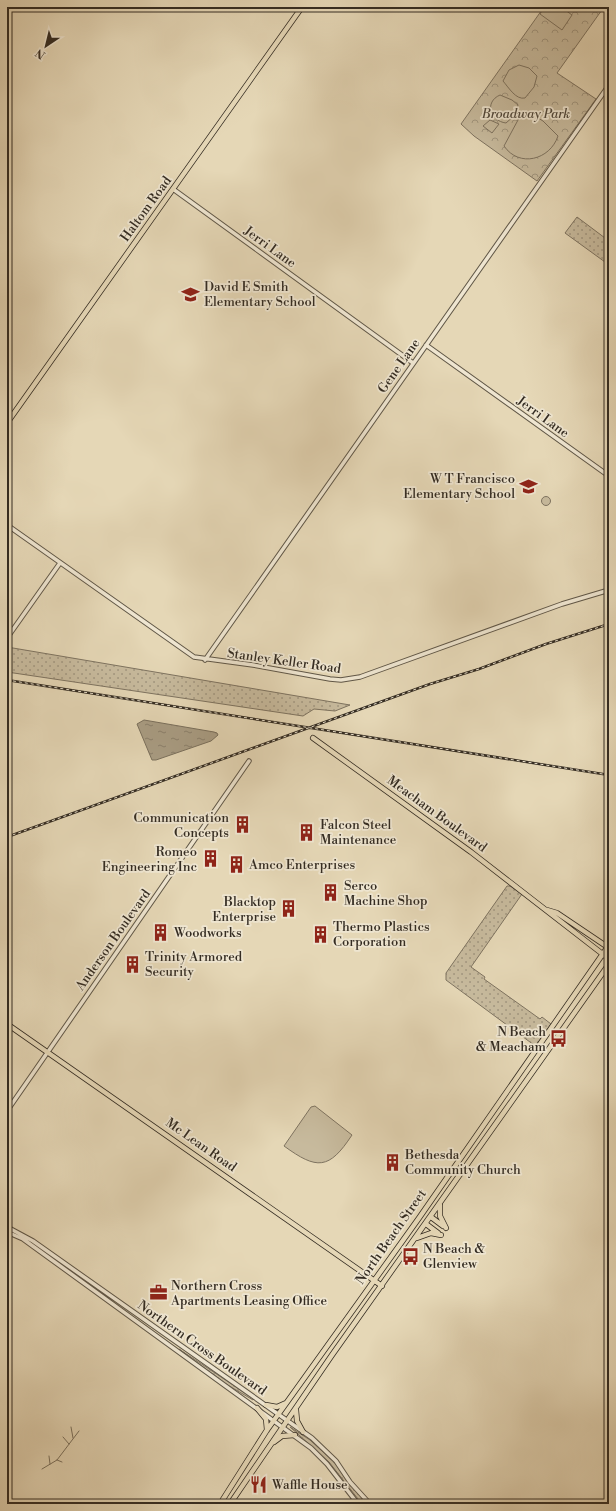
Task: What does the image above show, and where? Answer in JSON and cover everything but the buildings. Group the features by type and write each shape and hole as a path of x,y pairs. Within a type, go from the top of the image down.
{"main road":[{"name":"Haltom Road","path":"7,423 300,9"},
{"name":"Meacham Boulevard","path":"313,738 415,810 548,910 553,916 609,959"},
{"name":"Meacham Boulevard","path":"548,910 557,913 609,946"},
{"name":"North Beach Street","path":"220,1504 274,1421 609,946"},
{"name":"North Beach Street","path":"230,1504 296,1407 609,964"},
{"path":"599,977 609,971"},
{"path":"555,1023 563,1028"},
{"name":"Mc Lean Road","path":"7,1024 158,1128 382,1286"},
{"path":"431,1217 446,1228 440,1216 440,1204"},
{"path":"416,1239 431,1233 441,1235 426,1224"},
{"path":"266,1405 281,1406 289,1401"},
{"path":"296,1407 296,1421 303,1432"},
{"path":"257,1408 266,1419 268,1430"},
{"path":"266,1450 282,1436 295,1435"}],"street":[{"path":"293,7 300,9"},
{"name":"Gene Lane","path":"205,660 609,85"},
{"name":"Jerri Lane","path":"173,189 413,362"},
{"name":"Jerri Lane","path":"426,345 609,476"},
{"name":"Stanley Keller Road","path":"7,525 182,650 194,657 205,660 252,665 330,679 349,679 360,677 562,604 609,590"},
{"path":"7,638 60,563"},
{"name":"Anderson Boulevard","path":"7,1111 249,761"},
{"name":"Northern Cross Boulevard","path":"7,1227 33,1241 152,1327 303,1432 336,1460 350,1482 370,1504"},
{"name":"Northern Cross Boulevard","path":"7,1232 23,1239 295,1435 319,1454 358,1504"},
{"path":"150,1331 152,1327"}],"green space":[{"name":"Broadway Park","path":"544,7 604,7 557,73 596,99 537,181 474,136 461,124"},
{"path":"544,7 561,7 572,15 562,30 540,14"},
{"path":"519,65 529,68 537,76 534,87 525,98 516,95 503,81 509,70"},
{"path":"500,95 512,100 518,105 515,115 506,123 500,122 496,119 491,111 492,102"},
{"path":"524,112 528,112 543,121 558,136 554,144 541,156 526,159 518,157 510,153 504,146"},
{"path":"490,120 499,124 492,133 483,126"},
{"path":"577,217 609,241 609,256 605,262 565,233"},
{"path":"546,496 551,501 546,506 541,501"},
{"path":"7,647 350,705 335,711 314,709 303,716 7,672"},
{"path":"507,886 510,886 522,894 471,967 485,977 484,979 540,1019 542,1017 551,1024 537,1044 534,1045 446,980 446,973"},
{"path":"315,1106 352,1135 344,1147 336,1155 322,1163 305,1159 284,1146 311,1107"},
{"path":"179,1349 254,1399 253,1400 226,1384"},
{"path":"290,1427 310,1440 334,1462 367,1504 362,1504 329,1462"}],"water":[{"path":"144,720 214,732 218,735 211,741 156,760 152,760 137,724"}],"waterway":[{"path":"71,1427 73,1438"},
{"path":"42,1469 57,1460 79,1431"},
{"path":"63,1437 69,1444"},
{"path":"49,1456 50,1464"},
{"path":"57,1460 62,1462"}],"railway":[{"path":"7,837 430,684 479,669 546,644 609,624"},
{"path":"7,680 609,775"}],"place":[{"name":"David E Smith Elementary School","path":"191,294"},
{"name":"W T Francisco Elementary School","path":"528,486"},
{"name":"Communication Concepts","path":"242,825"},
{"name":"Falcon Steel Maintenance","path":"307,832"},
{"name":"Romeo Engineering Inc","path":"210,859"},
{"name":"Amco Enterprises","path":"236,865"},
{"name":"Serco Machine Shop","path":"331,893"},
{"name":"Blacktop Enterprise","path":"289,909"},
{"name":"Woodworks","path":"161,933"},
{"name":"Thermo Plastics Corporation","path":"320,934"},
{"name":"Trinity Armored Security","path":"132,964"},
{"name":"N Beach & Meacham","path":"559,1039"},
{"name":"Bethesda Community Church","path":"392,1162"},
{"name":"N Beach & Glenview","path":"410,1256"},
{"name":"Northern Cross Apartments Leasing Office","path":"158,1293"},
{"name":"Waffle House","path":"259,1485"}]}
